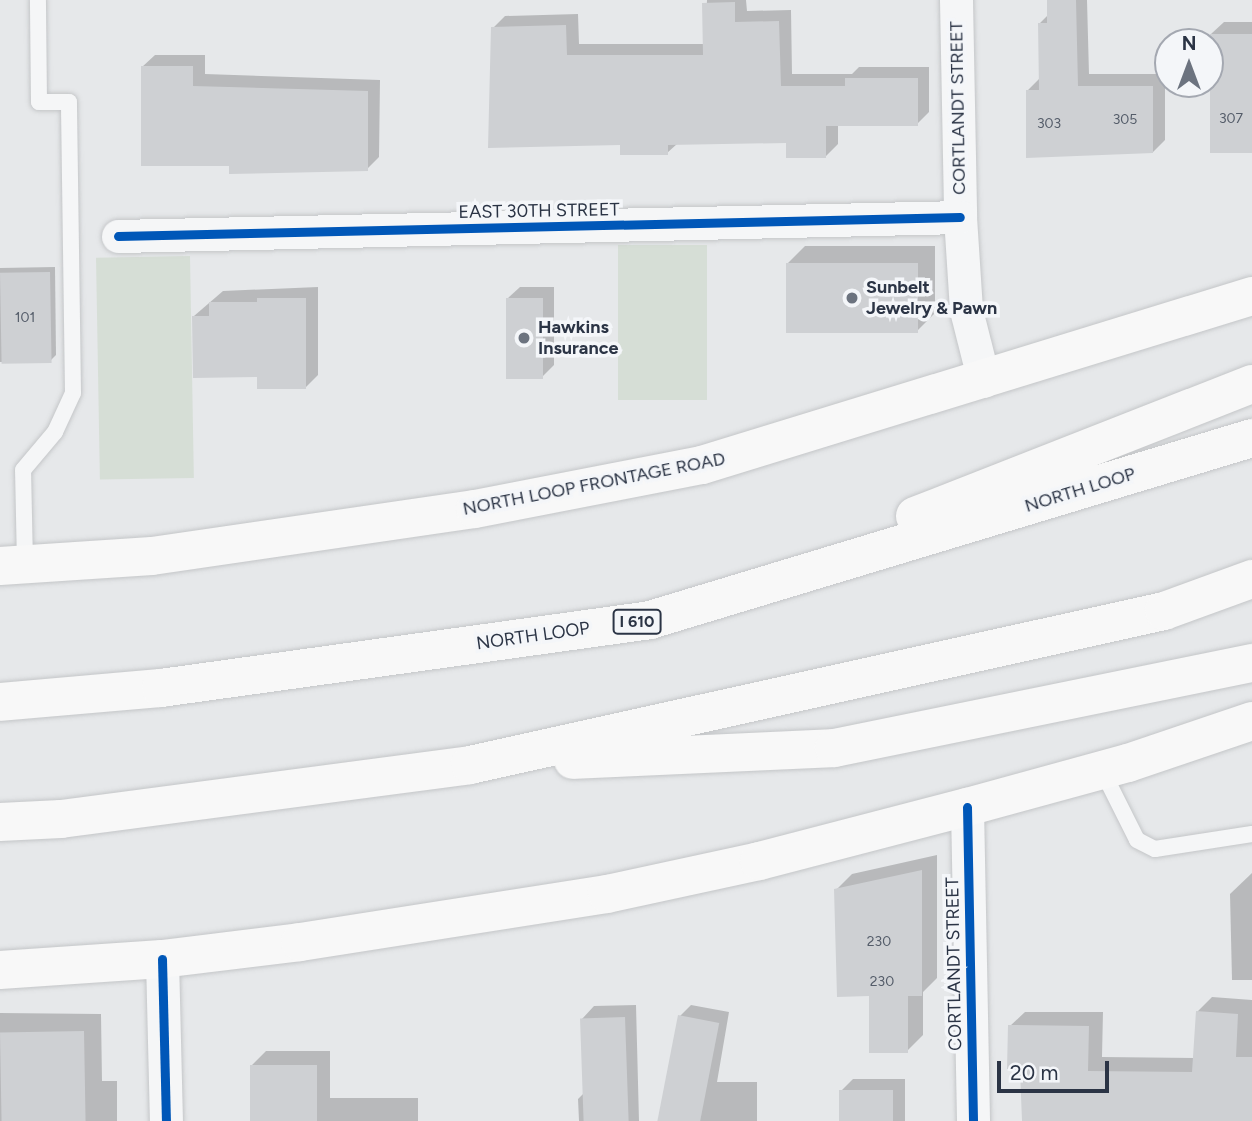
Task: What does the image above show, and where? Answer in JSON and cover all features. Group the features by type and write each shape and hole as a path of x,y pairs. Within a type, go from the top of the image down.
{"main road":[{"name":"NORTH LOOP FRONTAGE ROAD","path":"12,565 152,556 475,509 702,465 984,381 1252,296"},
{"path":"650,620 1252,384"},
{"name":"NORTH LOOP","path":"0,702 161,688 650,620 1252,438"},
{"path":"470,765 1164,611 1252,579"},
{"path":"0,822 61,818 470,765 834,748 1252,663"},
{"path":"0,970 162,959 469,919 607,894 759,861 967,807 1102,770 1252,721"}],"street":[{"name":"CORTLANDT STREET","path":"956,0 960,217 966,310 984,381"},
{"name":"EAST 30TH STREET","path":"118,236 960,217"},
{"name":"CORTLANDT STREET","path":"967,807 973,1121"},
{"path":"162,959 166,1121"}],"lane":[{"path":"12,565 23,470 55,432 73,393 69,103 39,103 38,0"},
{"path":"1102,770 1137,840 1155,849 1252,834"}],"shaded area":[{"path":"618,245 707,245 707,400 618,400"},
{"path":"190,256 194,478 100,480 96,258"}],"building":[{"path":"1047,0 1076,0 1078,86 1153,86 1153,153 1026,158 1026,90 1039,90 1038,23 1047,23"},
{"path":"735,2 735,22 779,21 781,86 845,86 845,78 918,78 918,126 826,126 826,158 786,158 786,143 668,145 668,155 620,155 620,145 488,148 491,27 566,25 567,55 703,55 702,3"},
{"path":"1224,34 1252,34 1252,153 1210,153 1210,98 1224,98"},
{"path":"141,66 193,66 193,86 368,91 368,171 229,174 229,166 141,166"},
{"name":"Sunbelt Jewelry & Pawn","path":"786,263 918,263 918,333 786,333"},
{"path":"50,272 52,363 2,364 0,273"},
{"path":"257,298 306,298 306,389 257,389 257,377 193,378 192,316 209,316 209,302 257,302"},
{"name":"Hawkins Insurance","path":"506,298 543,298 543,379 506,379"},
{"path":"922,870 922,996 908,996 908,1053 869,1053 869,996 837,997 834,889"},
{"path":"1196,1011 1238,1014 1236,1057 1252,1057 1252,1121 1022,1121 1020,1070 1007,1069 1008,1025 1089,1026 1088,1071 1192,1072"},
{"path":"678,1015 719,1023 700,1121 657,1121"},
{"path":"625,1017 629,1121 584,1121 580,1019"},
{"path":"84,1031 86,1121 2,1121 0,1032"},
{"path":"250,1065 317,1065 317,1121 250,1121"},
{"path":"839,1090 893,1090 893,1121 839,1121"}],"cycle path":[{"path":"118,236 960,217"},
{"path":"967,807 973,1121"},
{"path":"162,959 166,1121"}],"place":[{"name":"Sunbelt Jewelry & Pawn","path":"852,298"},
{"name":"Hawkins Insurance","path":"524,338"}]}
